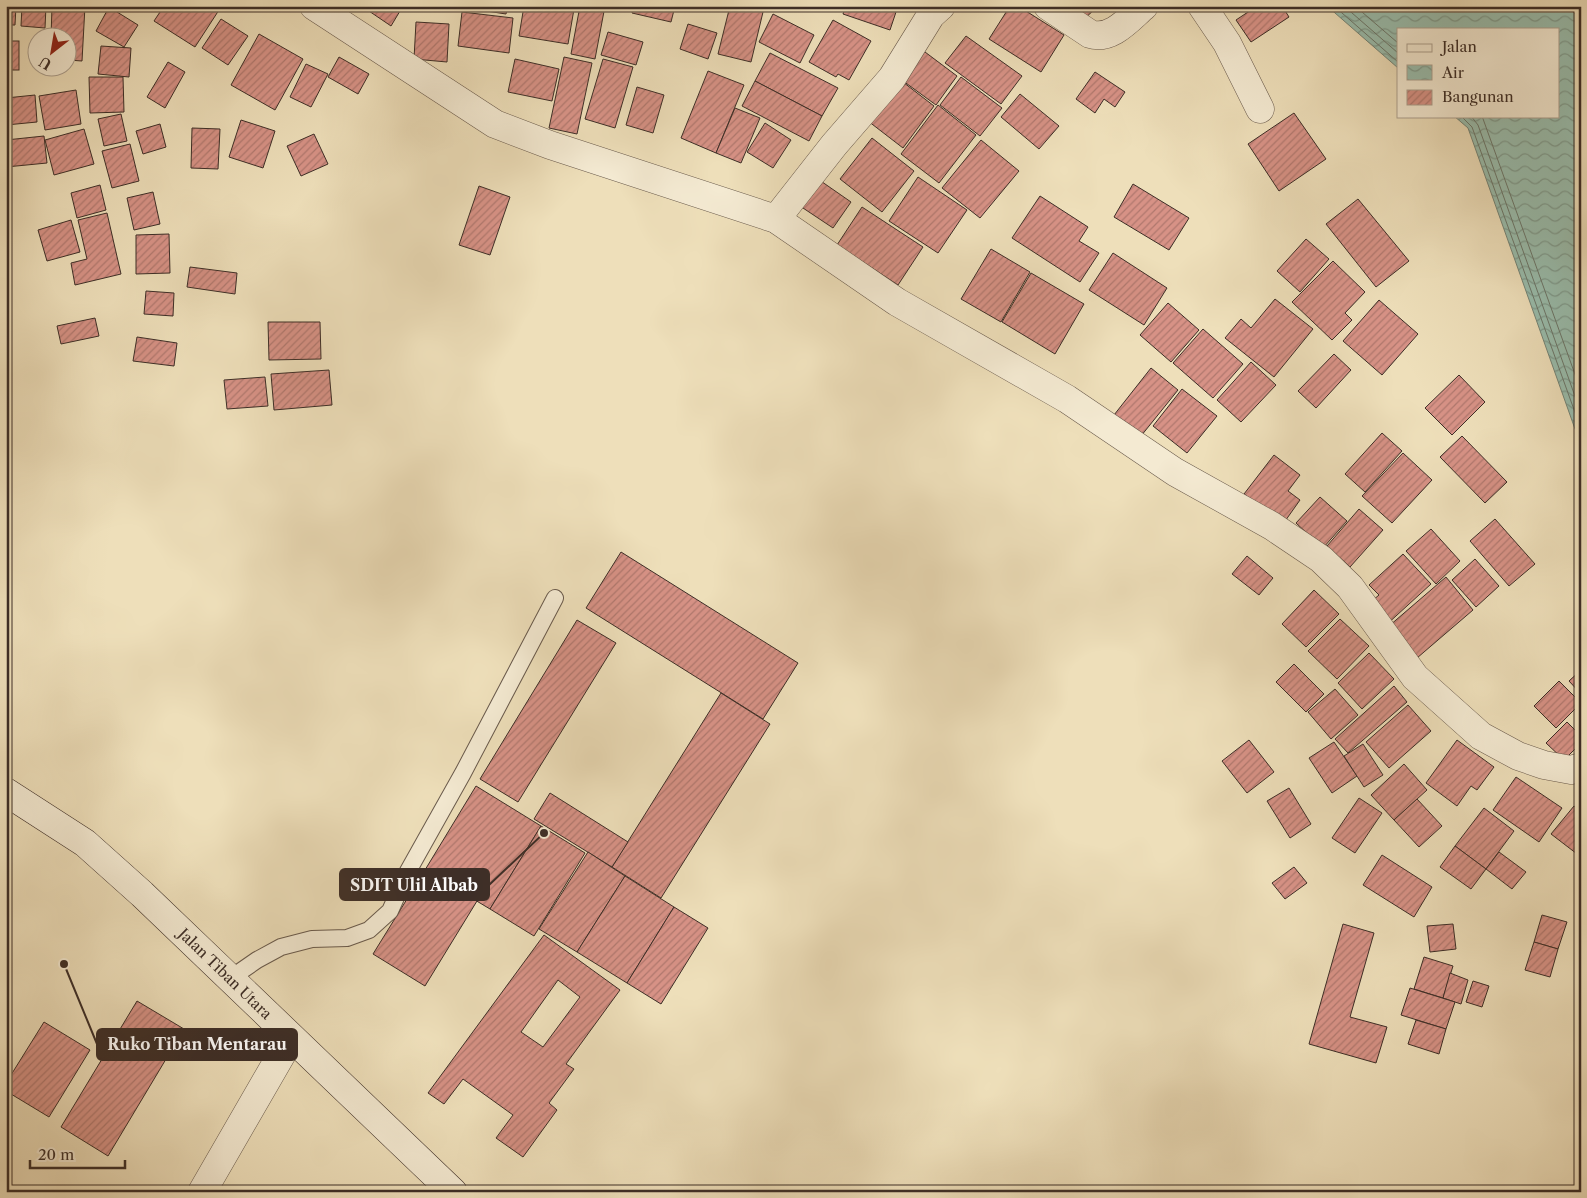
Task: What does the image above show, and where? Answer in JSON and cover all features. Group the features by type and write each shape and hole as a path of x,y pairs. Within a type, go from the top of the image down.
{"street":[{"path":"314,6 495,124 550,145 776,219 898,302 1067,399 1174,472 1272,526 1321,559 1350,587 1415,677 1481,736 1518,756 1544,765 1571,770 1581,767"},
{"path":"776,219 834,145 892,78 931,15 941,6"},
{"path":"1048,6 1090,34 1098,37 1113,32 1144,6"},
{"path":"1202,6 1227,43 1260,109"},
{"name":"Jalan Tiban Utara","path":"6,792 86,843 231,978 454,1192"},
{"path":"202,1192 292,1038"}],"lane":[{"path":"231,978 256,960 281,946 312,938 347,938 369,930 390,911 408,873 555,598"}],"water":[{"path":"1327,6 1565,6 1581,18 1581,437 1575,429 1468,128 1456,118 1560,118 1560,28 1397,28 1397,67"}],"building":[{"path":"6,6 16,6 15,25 6,25"},
{"path":"22,6 46,6 45,28 21,26"},
{"path":"52,6 85,6 82,61 78,61 78,28 51,28"},
{"path":"164,6 214,6 219,10 195,47 154,21"},
{"path":"368,6 403,6 391,26 366,9"},
{"path":"467,6 508,6 506,14 467,8"},
{"path":"524,6 557,6 574,9 568,44 519,36"},
{"path":"580,6 605,6 595,59 571,54"},
{"path":"634,6 675,6 671,22 632,13"},
{"path":"730,6 740,6 763,12 751,62 718,54"},
{"path":"846,6 898,6 890,30 843,14"},
{"path":"1010,6 1018,6 1064,35 1041,72 989,39"},
{"path":"1062,6 1098,6 1079,24"},
{"path":"1257,6 1282,6 1289,17 1251,42 1236,20"},
{"path":"109,7 138,25 124,47 96,31"},
{"path":"462,12 513,18 509,53 458,46"},
{"path":"773,14 814,35 800,63 759,42"},
{"path":"221,19 248,36 228,65 202,48"},
{"path":"833,20 871,41 849,80 838,74 836,77 809,62"},
{"path":"416,22 449,24 447,62 414,59"},
{"path":"688,24 717,33 708,59 680,49"},
{"path":"608,32 643,42 636,65 601,55"},
{"path":"259,34 303,59 275,110 231,85"},
{"path":"966,36 1022,76 1001,104 945,63"},
{"path":"6,41 19,41 19,70 6,70"},
{"path":"101,46 131,48 129,77 98,74"},
{"path":"921,49 957,76 936,105 899,78"},
{"path":"770,53 838,88 822,116 755,81"},
{"path":"339,57 369,74 358,94 328,77"},
{"path":"564,57 592,63 577,134 549,128"},
{"path":"515,59 559,69 552,101 508,92"},
{"path":"603,59 633,67 615,128 585,119"},
{"path":"168,62 185,72 165,108 147,97"},
{"path":"306,64 328,74 311,107 290,97"},
{"path":"708,71 744,85 716,153 681,138"},
{"path":"1095,72 1125,92 1115,107 1104,99 1095,113 1076,99"},
{"path":"89,77 123,77 124,112 90,113"},
{"path":"961,77 1002,108 980,136 940,105"},
{"path":"899,79 934,106 903,148 868,121"},
{"path":"755,81 822,116 809,141 742,106"},
{"path":"637,87 664,95 653,133 626,125"},
{"path":"76,90 81,124 45,130 39,96"},
{"path":"1020,94 1059,126 1039,149 1001,117"},
{"path":"35,95 37,122 6,125 6,98"},
{"path":"938,105 976,135 939,183 901,154"},
{"path":"735,108 760,118 741,163 716,153"},
{"path":"1294,113 1326,159 1279,191 1248,144"},
{"path":"121,114 127,141 104,146 98,119"},
{"path":"241,120 275,131 263,168 229,157"},
{"path":"765,123 791,140 773,168 747,152"},
{"path":"160,124 166,147 143,154 136,131"},
{"path":"192,128 220,129 218,169 191,168"},
{"path":"84,129 94,164 54,175 45,140"},
{"path":"314,134 328,164 301,176 287,146"},
{"path":"44,136 47,163 6,167 6,140"},
{"path":"872,138 914,171 882,212 840,179"},
{"path":"981,140 1019,171 980,218 942,188"},
{"path":"130,144 139,181 112,188 102,151"},
{"path":"815,177 851,202 833,228 797,204"},
{"path":"918,177 967,210 938,253 889,221"},
{"path":"1133,184 1189,218 1169,250 1114,217"},
{"path":"100,185 106,210 77,218 71,193"},
{"path":"479,186 510,197 490,255 459,245"},
{"path":"153,192 160,224 134,230 127,198"},
{"path":"1040,196 1088,227 1079,241 1099,253 1080,282 1012,238"},
{"path":"1358,199 1409,261 1376,287 1326,224"},
{"path":"862,207 923,247 898,285 837,245"},
{"path":"107,213 121,274 75,285 71,263 87,259 78,220"},
{"path":"71,220 80,252 47,261 38,230"},
{"path":"169,234 170,273 136,274 136,235"},
{"path":"1306,239 1329,259 1300,292 1277,271"},
{"path":"991,249 1030,272 1001,322 961,299"},
{"path":"1113,253 1167,288 1144,325 1089,290"},
{"path":"1333,261 1365,292 1345,313 1352,320 1332,340 1292,302"},
{"path":"190,267 237,273 235,294 187,287"},
{"path":"1031,273 1084,304 1055,354 1002,322"},
{"path":"146,291 174,293 173,316 144,314"},
{"path":"1275,299 1313,329 1274,377 1225,338 1241,319 1251,328"},
{"path":"1379,300 1418,334 1382,375 1343,341"},
{"path":"1168,303 1199,330 1171,362 1140,335"},
{"path":"95,318 99,336 61,344 57,326"},
{"path":"268,322 320,322 321,359 269,360"},
{"path":"1203,329 1243,364 1213,398 1173,363"},
{"path":"137,337 177,343 174,366 133,361"},
{"path":"1334,354 1351,370 1316,408 1298,391"},
{"path":"1251,362 1276,385 1241,422 1217,400"},
{"path":"1151,368 1178,390 1141,436 1114,415"},
{"path":"329,370 332,405 274,410 271,374"},
{"path":"1459,375 1485,402 1452,435 1425,408"},
{"path":"265,377 268,406 227,409 224,380"},
{"path":"1182,389 1217,416 1187,453 1153,426"},
{"path":"1382,433 1402,451 1365,492 1345,474"},
{"path":"1462,436 1507,482 1485,503 1440,457"},
{"path":"1403,453 1432,480 1392,523 1362,496"},
{"path":"1274,455 1300,475 1288,491 1300,500 1283,524 1244,494"},
{"path":"1320,497 1347,521 1323,548 1296,523"},
{"path":"1359,509 1383,530 1350,567 1327,546"},
{"path":"1495,519 1535,564 1509,586 1470,541"},
{"path":"1431,529 1460,561 1436,584 1406,551"},
{"path":"621,552 798,663 763,719 586,608"},
{"path":"1403,554 1431,584 1385,626 1366,606 1379,595 1369,585"},
{"path":"1247,556 1273,578 1259,595 1232,574"},
{"path":"1475,559 1499,586 1476,607 1452,580"},
{"path":"1446,577 1473,610 1417,658 1389,626"},
{"path":"1314,590 1339,614 1306,647 1282,624"},
{"path":"1340,619 1369,646 1337,679 1308,651"},
{"path":"577,620 616,643 518,802 480,779"},
{"path":"1369,653 1394,679 1362,709 1338,683"},
{"path":"1294,664 1324,694 1306,712 1276,682"},
{"path":"1581,670 1581,694 1569,681"},
{"path":"1559,681 1581,703 1556,728 1534,706"},
{"path":"1394,686 1407,702 1348,753 1335,739"},
{"path":"1335,689 1358,715 1331,739 1308,712"},
{"path":"721,693 770,724 661,898 612,867"},
{"path":"1408,705 1431,731 1389,768 1366,742"},
{"path":"1567,722 1581,736 1581,743 1564,760 1546,743"},
{"path":"1249,740 1274,772 1247,793 1222,761"},
{"path":"1457,740 1494,767 1477,790 1471,786 1457,806 1426,783"},
{"path":"1334,742 1357,776 1332,793 1309,758"},
{"path":"1363,744 1383,775 1364,787 1344,756"},
{"path":"1404,764 1427,790 1394,820 1371,795"},
{"path":"1516,777 1562,808 1539,842 1493,810"},
{"path":"476,786 541,826 490,909 425,870"},
{"path":"1289,788 1311,824 1290,838 1267,801"},
{"path":"550,793 628,842 612,867 534,819"},
{"path":"1359,798 1382,813 1355,853 1332,838"},
{"path":"1417,799 1442,826 1419,847 1394,820"},
{"path":"1574,806 1581,811 1581,857 1551,834"},
{"path":"1484,808 1514,831 1486,869 1455,846"},
{"path":"541,826 585,853 534,936 490,909"},
{"path":"1455,846 1486,869 1471,889 1440,867"},
{"path":"588,852 625,876 577,952 539,929"},
{"path":"1499,852 1526,872 1512,889 1486,869"},
{"path":"1382,855 1432,887 1414,917 1363,885"},
{"path":"1294,867 1307,883 1285,899 1272,883"},
{"path":"425,870 477,901 425,986 373,954"},
{"path":"625,876 674,907 627,983 577,952"},
{"path":"674,907 708,928 661,1004 627,983"},
{"path":"1542,915 1567,922 1558,949 1534,942"},
{"path":"1343,924 1374,933 1350,1017 1387,1027 1376,1063 1309,1044"},
{"path":"1453,924 1456,949 1430,952 1427,926"},
{"path":"544,935 620,990 566,1064 574,1069 549,1103 557,1110 523,1157 496,1138 513,1115 463,1079 444,1104 428,1093","holes":["558,980 580,997 543,1047 521,1032"]},
{"path":"1534,942 1558,949 1550,977 1525,970"},
{"path":"1424,957 1453,966 1443,998 1414,989"},
{"path":"1450,973 1468,980 1461,1004 1443,998"},
{"path":"1473,981 1489,986 1482,1007 1466,1002"},
{"path":"1410,988 1455,1002 1446,1029 1401,1015"},
{"path":"137,1001 184,1029 108,1156 61,1127"},
{"path":"1416,1020 1446,1029 1439,1054 1408,1044"},
{"path":"44,1022 90,1050 49,1117 6,1091 6,1083"}],"place":[{"name":"SDIT Ulil Albab","path":"544,833"},
{"name":"Ruko Tiban Mentarau","path":"64,964"}]}
